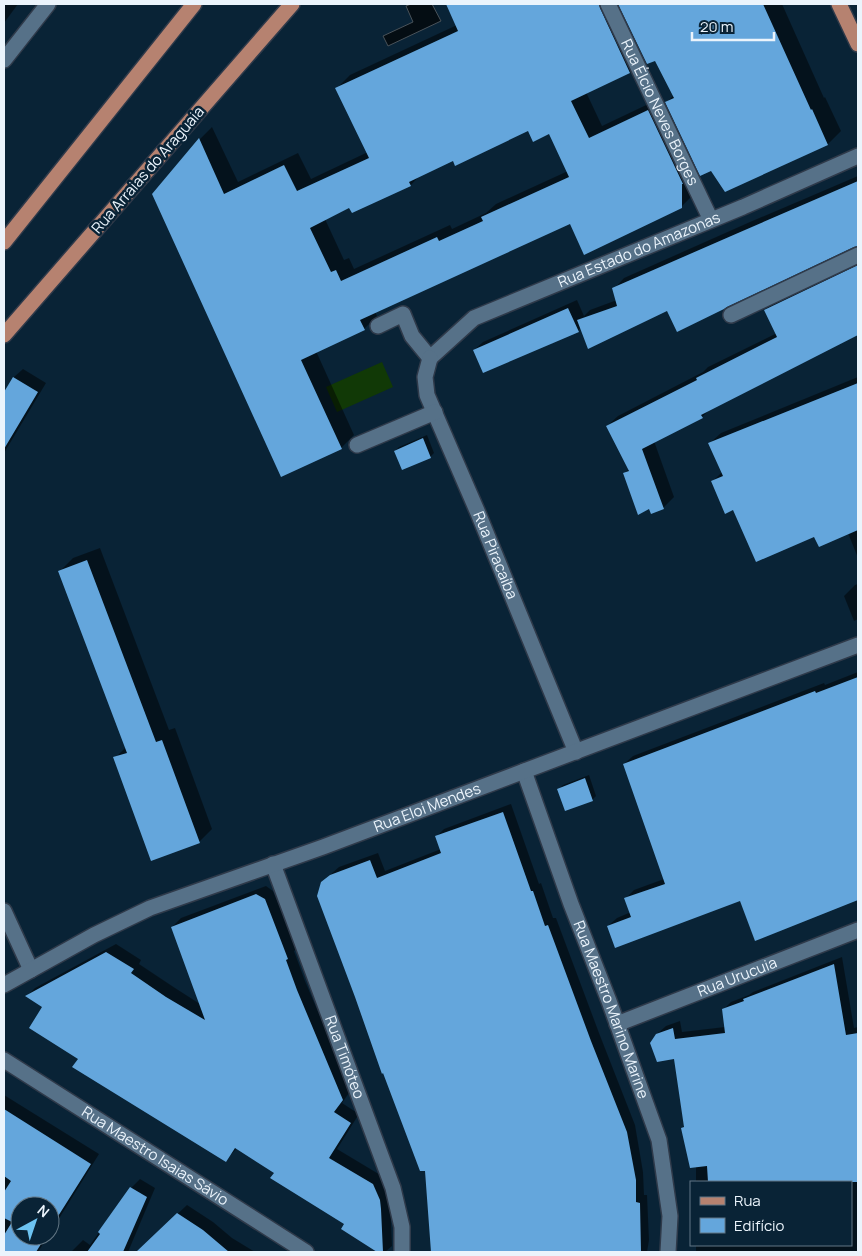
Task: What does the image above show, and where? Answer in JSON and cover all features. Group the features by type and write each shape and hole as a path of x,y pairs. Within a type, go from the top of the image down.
{"main road":[{"path":"4,242 194,4"},
{"name":"Rua Arraias do Araguaia","path":"4,335 292,4"},
{"path":"839,4 858,44"}],"street":[{"path":"4,60 48,4"},
{"name":"Rua Élcio Neves Borges","path":"608,4 711,220"},
{"name":"Rua Estado do Amazonas","path":"430,358 474,318 743,207 858,156"},
{"path":"731,315 858,255"},
{"path":"378,326 403,314 412,336 430,358"},
{"name":"Rua Piracaíba","path":"430,358 425,377 427,395 478,512 576,752"},
{"path":"357,445 435,412"},
{"name":"Rua Eloi Mendes","path":"4,985 150,908 332,844 858,645"},
{"name":"Rua Maestro Marino Marine","path":"524,771 571,904 660,1140 670,1216 668,1252"},
{"name":"Rua Timóteo","path":"273,864 392,1188 402,1227 402,1252"},
{"path":"4,911 31,970"},
{"name":"Rua Urucuia","path":"617,1024 858,930"},
{"name":"Rua Maestro Isaias Sávio","path":"4,1060 306,1252"}],"green space":[{"path":"382,362 393,387 337,412 326,387"}],"shaded area":[{"path":"411,4 432,4 441,21 388,46 383,36 413,22 406,6"}],"building":[{"path":"446,4 599,4 630,73 571,101 589,138 648,110 683,184 682,208 584,255 570,224 360,320 365,330 301,360 342,449 281,477 152,194 199,138 224,194 284,165 297,191 369,158 335,88 458,31","holes":["528,131 533,142 549,134 569,177 481,217 483,221 439,241 437,237 341,281 336,270 331,272 310,228 349,208 352,213 411,186 409,182 453,161 455,166"]},
{"path":"618,4 763,4 828,145 725,192 711,171 700,176 665,102 674,98 655,61 647,64"},
{"path":"858,181 858,246 677,332 667,311 588,349 577,320 617,306 612,288"},
{"path":"858,265 858,335 701,415 703,418 642,449 664,509 651,514 649,509 638,515 623,473 629,471 606,426 777,337 764,310"},
{"path":"568,308 579,332 483,373 473,350"},
{"path":"13,377 38,392 4,449 4,392"},
{"path":"858,383 858,530 819,547 814,537 756,562 733,510 725,514 711,481 723,476 708,443"},
{"path":"423,438 431,458 402,470 394,451"},
{"path":"87,560 156,742 162,740 200,843 151,861 113,757 127,753 58,571"},
{"path":"858,677 858,900 755,941 740,901 615,948 607,926 631,917 624,898 665,884 623,764 815,691 816,693"},
{"path":"585,778 593,801 565,811 557,789"},
{"path":"503,812 531,891 533,891 545,926 548,925 627,1132 636,1180 636,1202 640,1203 641,1252 431,1252 425,1171 420,1171 382,1074 317,896 321,882 330,875 370,860 377,878 441,853 435,836"},
{"path":"256,894 265,899 288,959 286,960 297,990 343,1100 334,1112 351,1123 329,1158 373,1184 380,1200 383,1252 377,1252 341,1229 344,1224 270,1178 274,1173 235,1148 226,1162 72,1067 78,1059 29,1028 42,1007 25,996 106,952 134,969 131,973 205,1020 171,927"},
{"path":"834,964 846,1035 858,1033 858,1182 708,1181 707,1166 690,1168 681,1128 684,1127 674,1059 657,1062 650,1043 656,1034 673,1028 675,1039 725,1033 722,1009 744,1001 743,999"},
{"path":"4,1109 91,1164 60,1213 60,1196 10,1196 10,1221 4,1218 4,1192 11,1181 4,1176"},
{"path":"130,1187 147,1197 123,1252 87,1252 100,1234 98,1232"},
{"path":"177,1213 203,1230 229,1252 136,1252"},
{"path":"10,1225 10,1246 40,1246 36,1252 4,1252 4,1235"}]}
